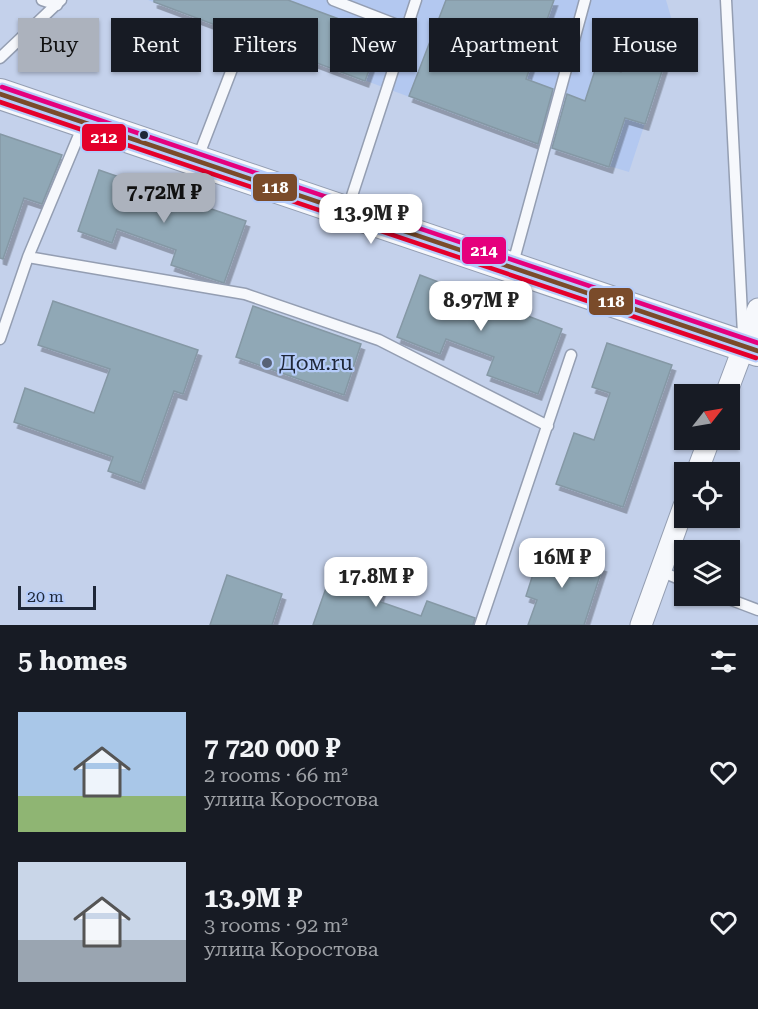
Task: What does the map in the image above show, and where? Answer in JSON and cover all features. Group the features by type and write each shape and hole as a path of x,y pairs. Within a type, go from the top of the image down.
{"main road":[{"path":"0,94 751,349"}],"street":[{"path":"732,384 751,349 758,309"},
{"path":"642,625 676,528"}],"lane":[{"path":"42,0 59,2"},
{"path":"333,0 379,18"},
{"path":"409,18 416,0"},
{"path":"512,268 585,0"},
{"path":"726,0 751,349"},
{"path":"0,58 59,2"},
{"path":"197,160 231,72"},
{"path":"346,212 391,72"},
{"path":"0,339 28,257 84,123"},
{"path":"28,257 245,294 379,340 548,426"},
{"path":"480,625 570,355"},
{"path":"660,571 674,577"},
{"path":"740,603 758,610"}],"shaded area":[{"path":"148,0 666,0 671,18 592,18 592,72 662,72 629,172 539,145 342,72 417,72 417,18 330,18 330,67 318,63 318,18 213,18 213,24"}],"building":[{"path":"154,0 288,0 336,18 330,18 330,68 318,63 318,18 213,18 213,24 154,2"},
{"path":"446,0 554,0 548,18 439,18"},
{"path":"429,44 429,72 528,72 526,79 553,89 538,144 409,96"},
{"path":"341,72 368,72 365,81"},
{"path":"594,72 662,72 645,124 625,118 609,167 552,148 567,94 585,101"},
{"path":"0,134 62,155 42,204 24,198 3,259 0,258"},
{"path":"99,170 246,221 224,283 171,265 176,250 117,229 112,243 78,231"},
{"path":"420,275 562,329 538,394 487,375 494,357 446,339 440,354 397,337"},
{"path":"53,301 198,350 183,394 174,391 141,483 108,471 113,457 14,422 25,388 94,413 110,369 38,345"},
{"path":"253,306 361,344 344,395 236,357"},
{"path":"607,343 672,365 623,507 556,484 574,433 594,440 610,393 592,387"},
{"path":"542,546 603,566 584,625 528,625 537,600 526,596"},
{"path":"332,571 382,589 378,601 421,616 427,601 475,618 473,625 313,625"},
{"path":"227,575 282,594 272,625 210,625"}],"transit line":[{"name":"214","path":"2,87 758,343"},
{"name":"118","path":"0,94 758,351"},
{"name":"212","path":"0,102 756,358"}],"place":[{"name":"Дом.ru","path":"267,363"}]}
